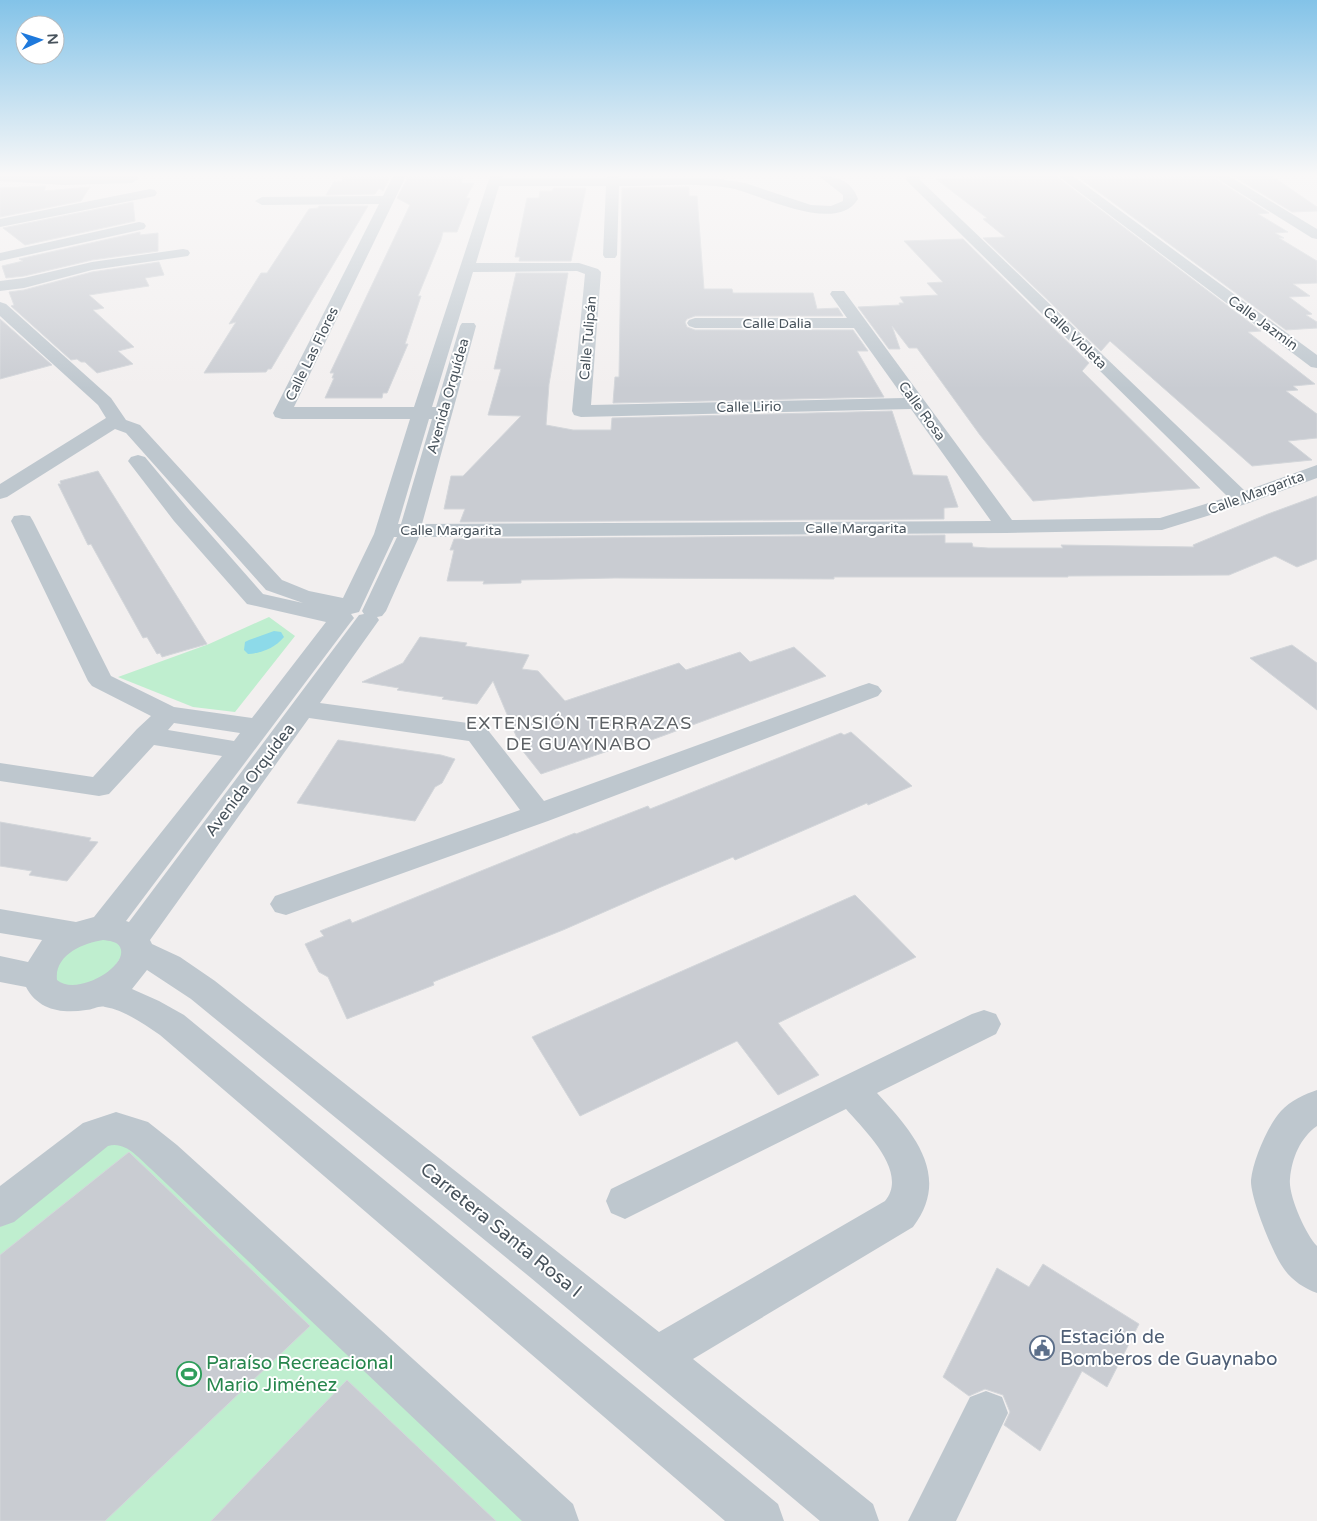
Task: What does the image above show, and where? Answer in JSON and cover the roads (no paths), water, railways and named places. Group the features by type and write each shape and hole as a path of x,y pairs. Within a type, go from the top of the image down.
{"street":[{"path":"0,257 45,247"},
{"name":"Calle Las Flores","path":"365,247 282,413 443,413"},
{"name":"Avenida Orquídea","path":"89,931 241,751 259,727 359,614 421,413 481,247"},
{"path":"610,247 610,254"},
{"name":"Calle Violeta","path":"981,247 1242,499"},
{"name":"Calle Jazmín","path":"1160,247 1317,363"},
{"path":"0,286 24,283 92,266 183,253"},
{"name":"Calle Tulipán","path":"475,268 579,267 592,272 581,411"},
{"name":"Avenida Orquídea","path":"135,945 303,710 410,530 474,302 475,268"},
{"name":"Calle Rosa","path":"838,294 1006,528"},
{"path":"0,307 105,402 117,422 117,435 182,516 255,599 276,605 359,614"},
{"name":"Calle Dalia","path":"696,323 859,323"},
{"name":"Calle Lirio","path":"581,411 917,404"},
{"path":"0,493 117,422"},
{"name":"Calle Margarita","path":"386,531 1006,528 1162,524 1242,499 1317,471"},
{"path":"22,521 102,681 168,714 259,727"},
{"path":"286,904 538,814 869,691"},
{"path":"303,710 478,735 538,814"},
{"path":"0,772 99,787 146,735 168,714"},
{"path":"146,735 241,751"},
{"path":"0,921 63,931 120,930 135,945 136,961 128,975 103,993 84,998 65,999 57,997 45,989 40,978 40,971 46,957 58,944 89,931"},
{"name":"Carretera Santa Rosa I","path":"135,945 203,990 545,1264 856,1521"},
{"path":"0,969 40,978"},
{"path":"103,993 122,997 143,1007 172,1025 761,1521"},
{"path":"625,1201 984,1024"},
{"path":"656,1357 899,1214 908,1201 911,1186 910,1168 904,1152 851,1090"},
{"path":"1317,1105 1294,1122 1279,1147 1270,1181 1278,1211 1296,1253 1317,1274"},
{"path":"0,1209 96,1134 116,1128 135,1133 164,1157 556,1521"},
{"path":"931,1521 986,1413"}],"water":[{"path":"274,631 281,632 284,637 272,647 248,654 244,650 245,642"}],"place":[{"name":"Estación de Bomberos de Guaynabo","path":"1042,1348"},
{"name":"Paraíso Recreacional Mario Jiménez","path":"189,1374"}],"district":[{"name":"EXTENSIÓN TERRAZAS DE GUAYNABO","path":"579,733"}]}
